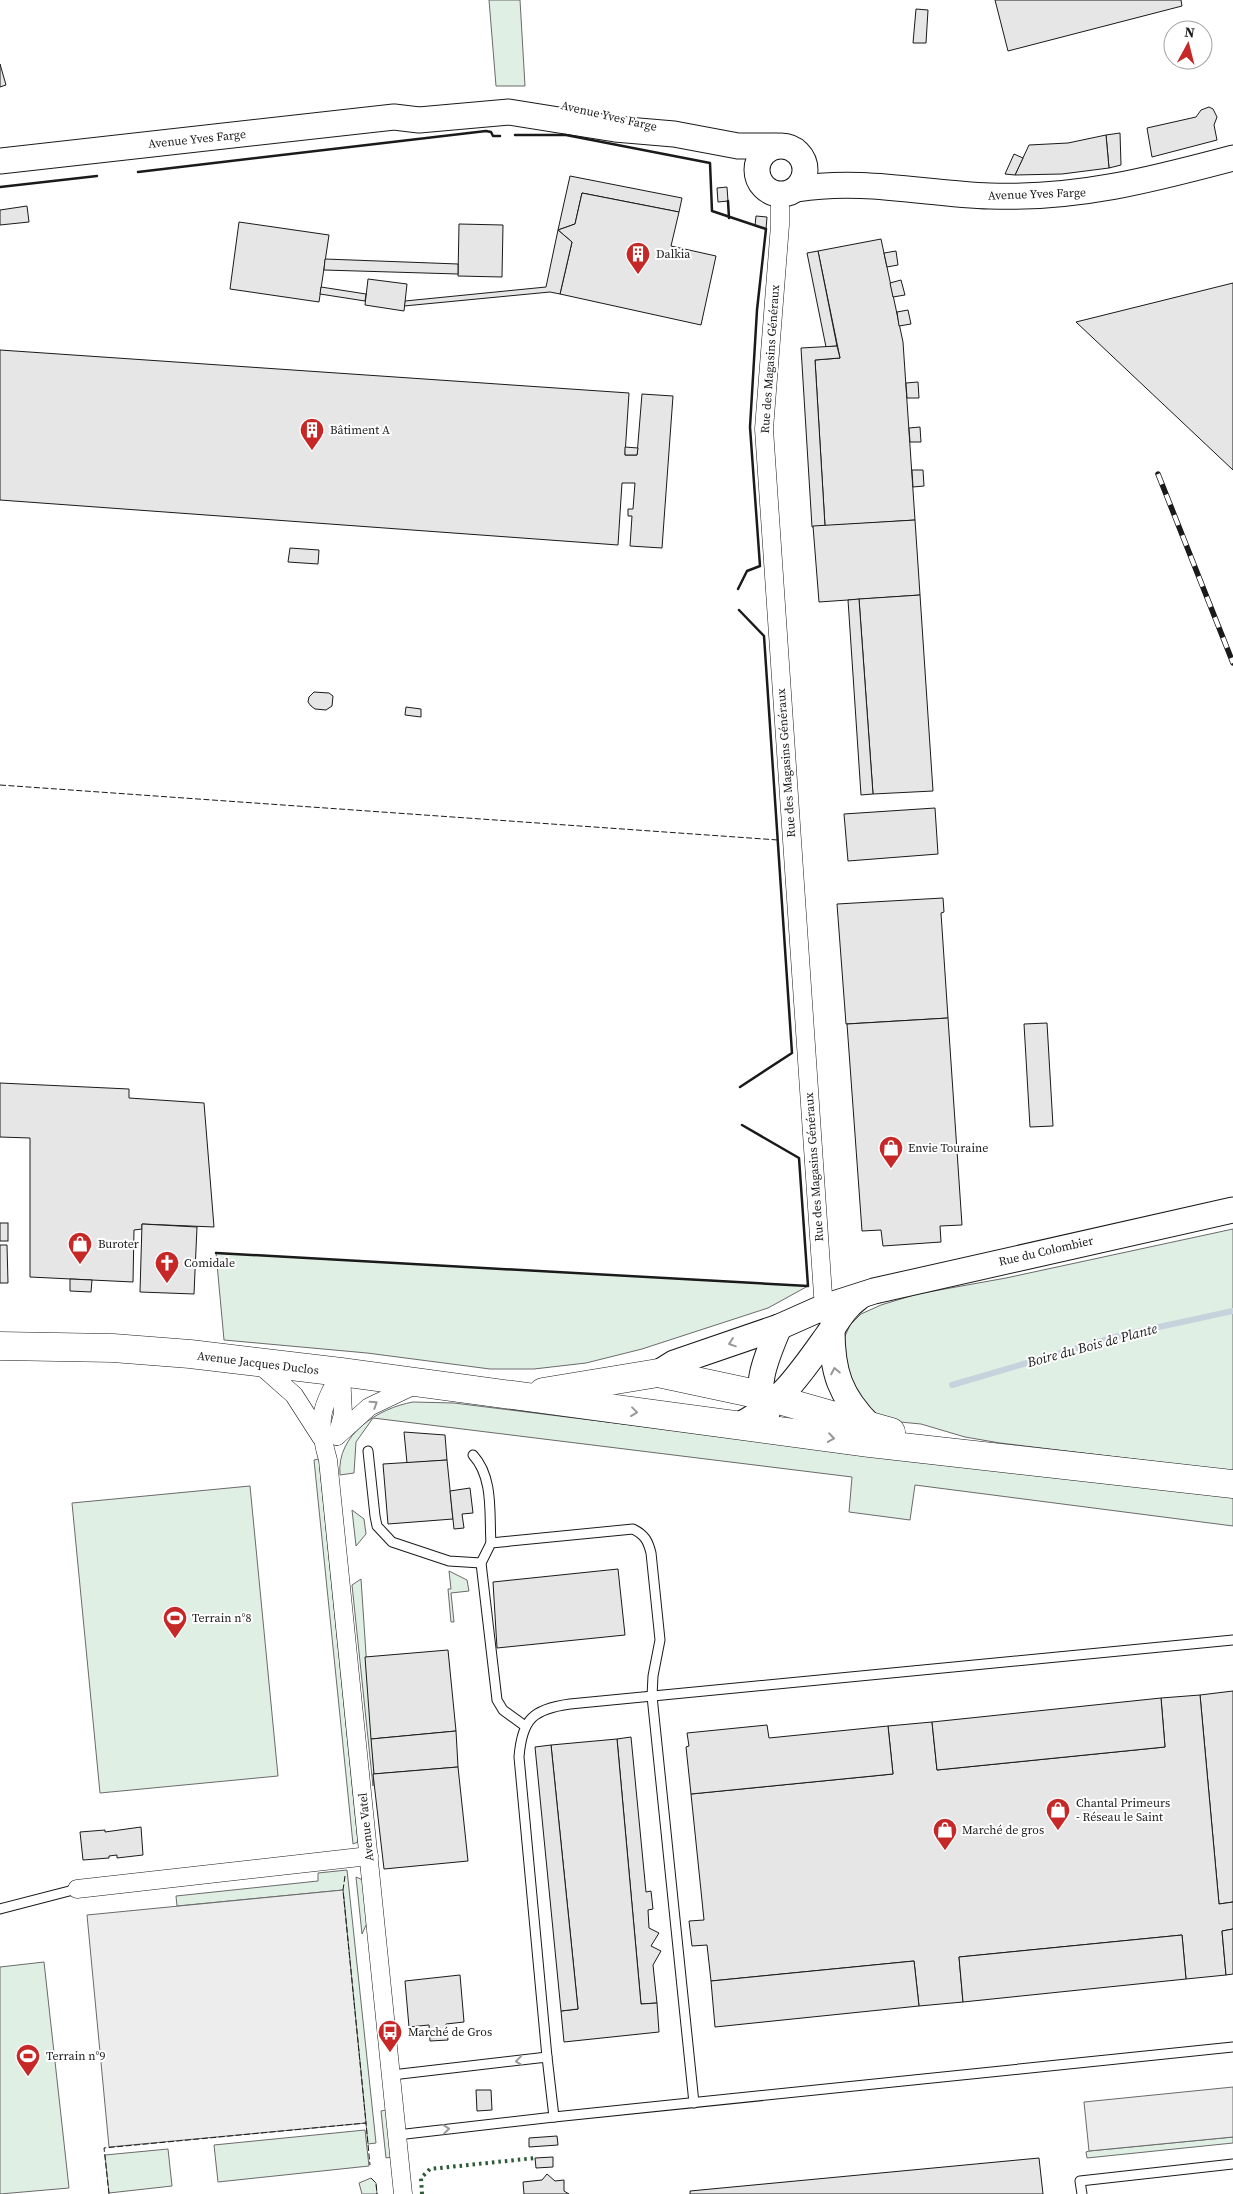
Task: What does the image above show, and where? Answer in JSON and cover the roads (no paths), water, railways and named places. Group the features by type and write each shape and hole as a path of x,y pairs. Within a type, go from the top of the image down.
{"main road":[{"name":"Avenue Jacques Duclos","path":"0,1346 113,1348 341,1372 782,1431 973,1454"},
{"path":"514,1396 658,1373 973,1454 1233,1484"}],"street":[{"name":"Avenue Yves Farge","path":"0,161 394,118 424,108 527,100 605,113 638,121 674,134 717,143 753,147 774,146"},
{"name":"Avenue Yves Farge","path":"717,143 746,157 757,174"},
{"path":"784,145 794,148 801,154 805,171 803,180 788,191 765,188 757,174 760,158 766,150 774,146 784,145"},
{"name":"Avenue Yves Farge","path":"801,154 828,169 897,186"},
{"name":"Avenue Yves Farge","path":"788,191 814,186 897,186 984,196 1060,195 1121,186 1233,158"},
{"name":"Rue des Magasins Généraux","path":"788,191 780,226 764,429 828,1319"},
{"name":"Rue du Colombier","path":"658,1373 674,1364 778,1327 828,1319 860,1297 874,1291 1009,1259 1233,1210"},
{"path":"739,1425 798,1376 828,1319"},
{"path":"828,1319 838,1383 856,1412 870,1426"},
{"path":"778,1327 765,1363 768,1402 782,1431"},
{"path":"258,1363 294,1395 329,1437 369,1407 419,1383"},
{"name":"Avenue Vatel","path":"341,1372 342,1414 329,1437 328,1460 403,2194"},
{"path":"77,1889 369,1856"}],"lane":[{"path":"368,1451 375,1516 377,1526 383,1535 392,1542 449,1561 481,1563"},
{"path":"473,1456 481,1464 488,1485 491,1543 481,1563 498,1700 503,1710 525,1726"},
{"path":"491,1543 633,1529 642,1533 648,1540 660,1640 653,1676 652,1696 694,2103"},
{"path":"554,2117 519,1757 520,1741 525,1726 533,1715 549,1707 1233,1640"},
{"path":"0,1909 77,1889"},
{"path":"397,2135 1233,2047"},
{"path":"392,2075 547,2057"},
{"path":"1082,2194 1080,2181 1233,2164"}],"waterway":[{"name":"Boire du Bois de Plante","path":"952,1385 1122,1335 1233,1311"}],"railway":[{"path":"1158,474 1233,663"}],"place":[{"name":"Dalkia","path":"638,275"},
{"name":"Bâtiment A","path":"312,451"},
{"name":"Envie Touraine","path":"891,1169"},
{"name":"Buroter","path":"80,1265"},
{"name":"Comidale","path":"167,1284"},
{"name":"Terrain n°8","path":"175,1639"},
{"name":"Chantal Primeurs - Réseau le Saint","path":"1058,1831"},
{"name":"Marché de gros","path":"945,1851"},
{"name":"Marché de Gros","path":"390,2053"},
{"name":"Terrain n°9","path":"28,2077"}]}
